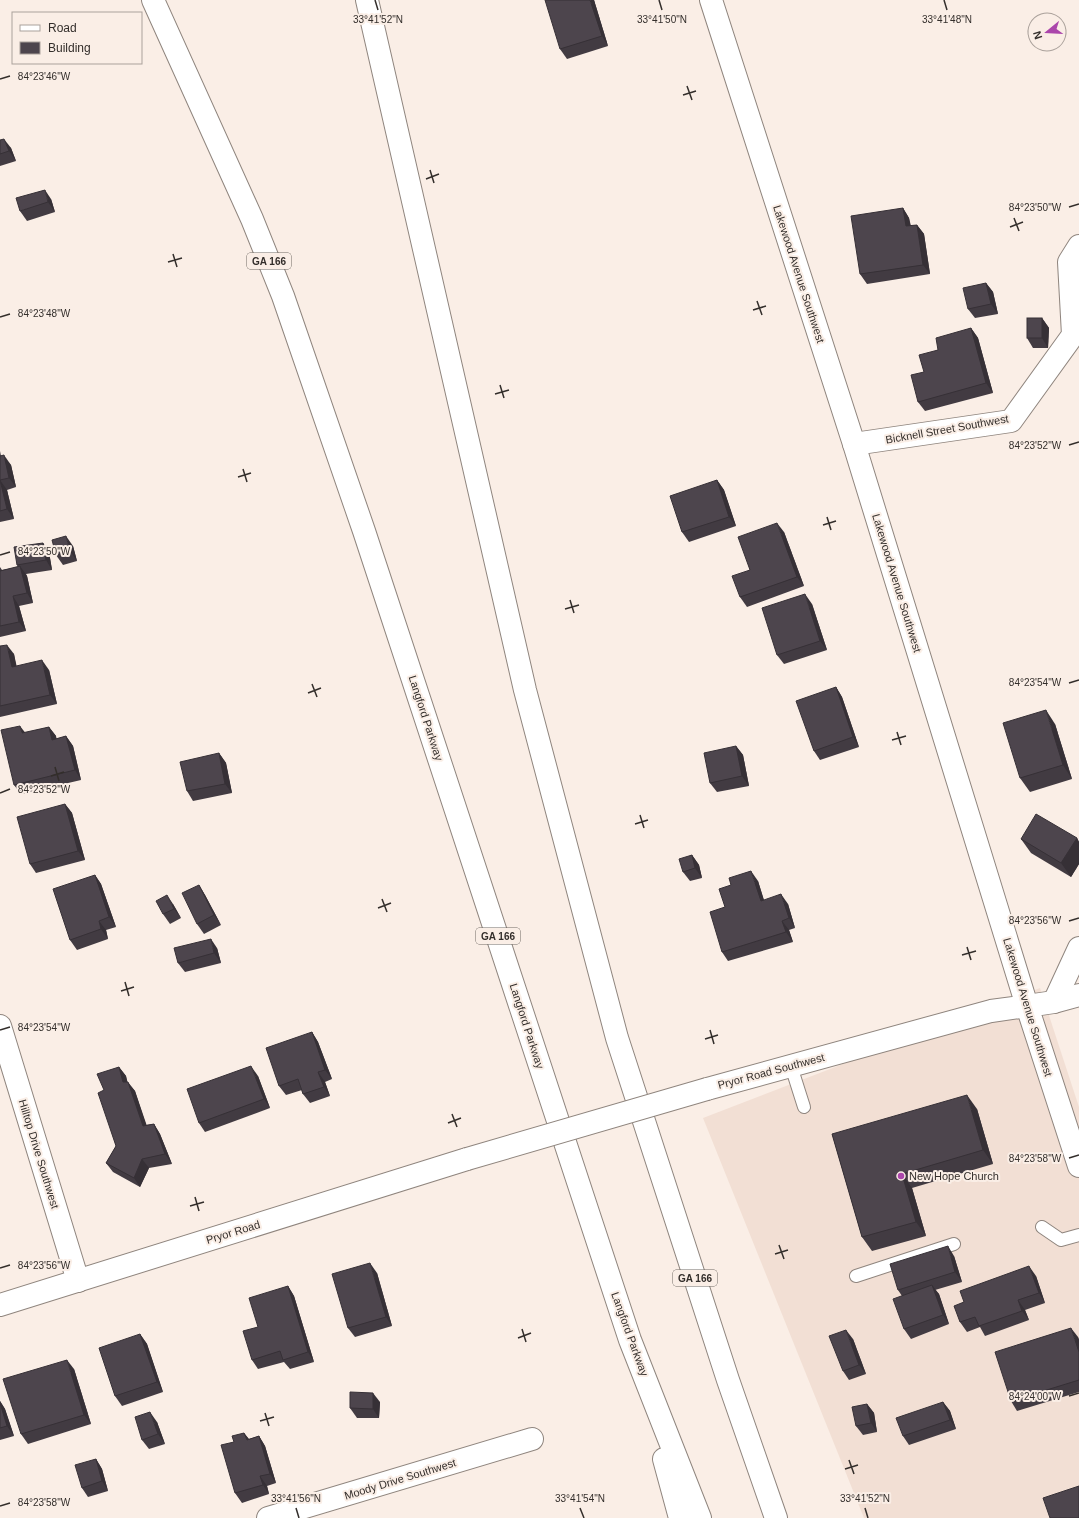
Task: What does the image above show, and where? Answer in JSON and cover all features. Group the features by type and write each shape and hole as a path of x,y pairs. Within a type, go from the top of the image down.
{"main road":[{"name":"Langford Parkway","path":"153,0 252,220 280,289 364,531 630,1340 700,1518"},
{"name":"GA 166","path":"366,0 526,690 617,1038 728,1380 776,1518"},
{"name":"Lakewood Avenue Southwest","path":"711,0 854,444 1027,1006 1079,1166"},
{"name":"Bicknell Street Southwest","path":"854,444 1011,420 1074,335 1069,262 1079,246"},
{"path":"1054,1002 1079,948"},
{"name":"Pryor Road Southwest","path":"466,1159 707,1089 992,1011 1054,1002 1079,994"},
{"name":"Hilltop Drive Southwest","path":"0,1026 78,1282"},
{"name":"Pryor Road","path":"0,1305 78,1282 466,1159"},
{"path":"630,1340 680,1518"},
{"name":"Moody Drive Southwest","path":"268,1518 532,1439"}],"lane":[{"path":"791,1066 804,1108"},
{"path":"1042,1227 1061,1240 1079,1235"},
{"path":"856,1276 954,1244"}],"shaded area":[{"path":"1040,988 1079,1107 1079,1518 864,1518 703,1118"}],"building":[{"path":"545,0 590,0 602,36 560,49"},
{"path":"4,139 9,151 0,154 0,140"},
{"path":"45,190 48,202 20,211 16,198"},
{"path":"903,208 906,226 917,225 923,265 860,274 851,216"},
{"path":"986,283 991,304 968,309 963,288"},
{"path":"1027,318 1042,318 1042,338 1027,338"},
{"path":"971,328 986,383 918,402 911,375 924,372 919,355 938,350 936,338"},
{"path":"4,455 9,478 0,480 0,456"},
{"path":"0,480 7,509 0,511"},
{"path":"717,480 729,517 682,532 670,496"},
{"path":"777,523 797,577 740,597 732,576 750,570 738,537"},
{"path":"66,536 70,551 56,555 52,540"},
{"path":"43,543 46,560 17,565 14,547"},
{"path":"20,566 27,593 13,596 19,622 0,626 0,571"},
{"path":"805,594 820,641 777,655 762,608"},
{"path":"7,645 12,667 42,660 50,695 0,706 0,646"},
{"path":"836,687 853,737 814,751 796,701"},
{"path":"1046,710 1063,765 1020,778 1003,723"},
{"path":"20,726 22,733 49,727 52,740 66,736 75,770 14,785 1,730"},
{"path":"736,746 742,776 710,783 704,753"},
{"path":"219,753 225,784 187,791 180,762"},
{"path":"65,804 78,851 30,864 17,817"},
{"path":"1036,814 1077,838 1061,863 1021,839"},
{"path":"692,855 695,868 683,872 679,859"},
{"path":"751,871 761,901 781,894 789,918 782,921 786,932 722,952 710,912 725,907 719,889 731,885 729,878"},
{"path":"95,875 109,917 99,921 101,929 70,940 53,889"},
{"path":"199,885 214,915 197,924 182,893"},
{"path":"167,895 174,909 163,914 156,901"},
{"path":"211,939 214,953 178,963 174,948"},
{"path":"312,1032 325,1070 318,1072 324,1087 303,1094 298,1079 279,1086 266,1048"},
{"path":"251,1066 264,1099 199,1123 187,1089"},
{"path":"119,1067 123,1082 128,1082 143,1126 154,1124 165,1154 142,1159 134,1178 106,1163 116,1146 98,1093 104,1090 97,1074"},
{"name":"New Hope Church","path":"967,1095 983,1150 902,1174 916,1222 862,1237 832,1134"},
{"path":"948,1246 955,1272 898,1290 890,1264"},
{"path":"370,1263 386,1317 348,1328 332,1274"},
{"path":"1029,1266 1039,1293 1018,1300 1022,1311 979,1326 975,1317 960,1322 954,1306 964,1302 960,1291"},
{"path":"932,1285 943,1315 904,1329 893,1299"},
{"path":"288,1286 308,1352 283,1360 280,1351 252,1360 243,1331 258,1327 249,1298"},
{"path":"1071,1328 1079,1352 1079,1380 1011,1401 995,1352"},
{"path":"846,1330 859,1365 843,1371 829,1336"},
{"path":"140,1334 157,1382 115,1396 99,1348"},
{"path":"67,1360 84,1415 21,1434 3,1379"},
{"path":"350,1392 373,1393 373,1409 350,1408"},
{"path":"943,1402 950,1420 903,1436 896,1418"},
{"path":"0,1403 7,1426 0,1428"},
{"path":"867,1404 871,1423 856,1426 852,1407"},
{"path":"150,1412 158,1434 142,1440 135,1417"},
{"path":"244,1433 247,1440 259,1436 270,1474 260,1476 263,1485 235,1493 221,1445 234,1442 232,1436"},
{"path":"96,1459 102,1481 82,1488 75,1465"},
{"path":"1079,1486 1079,1518 1050,1518 1043,1498"}],"place":[{"name":"New Hope Church","path":"901,1176"}]}
